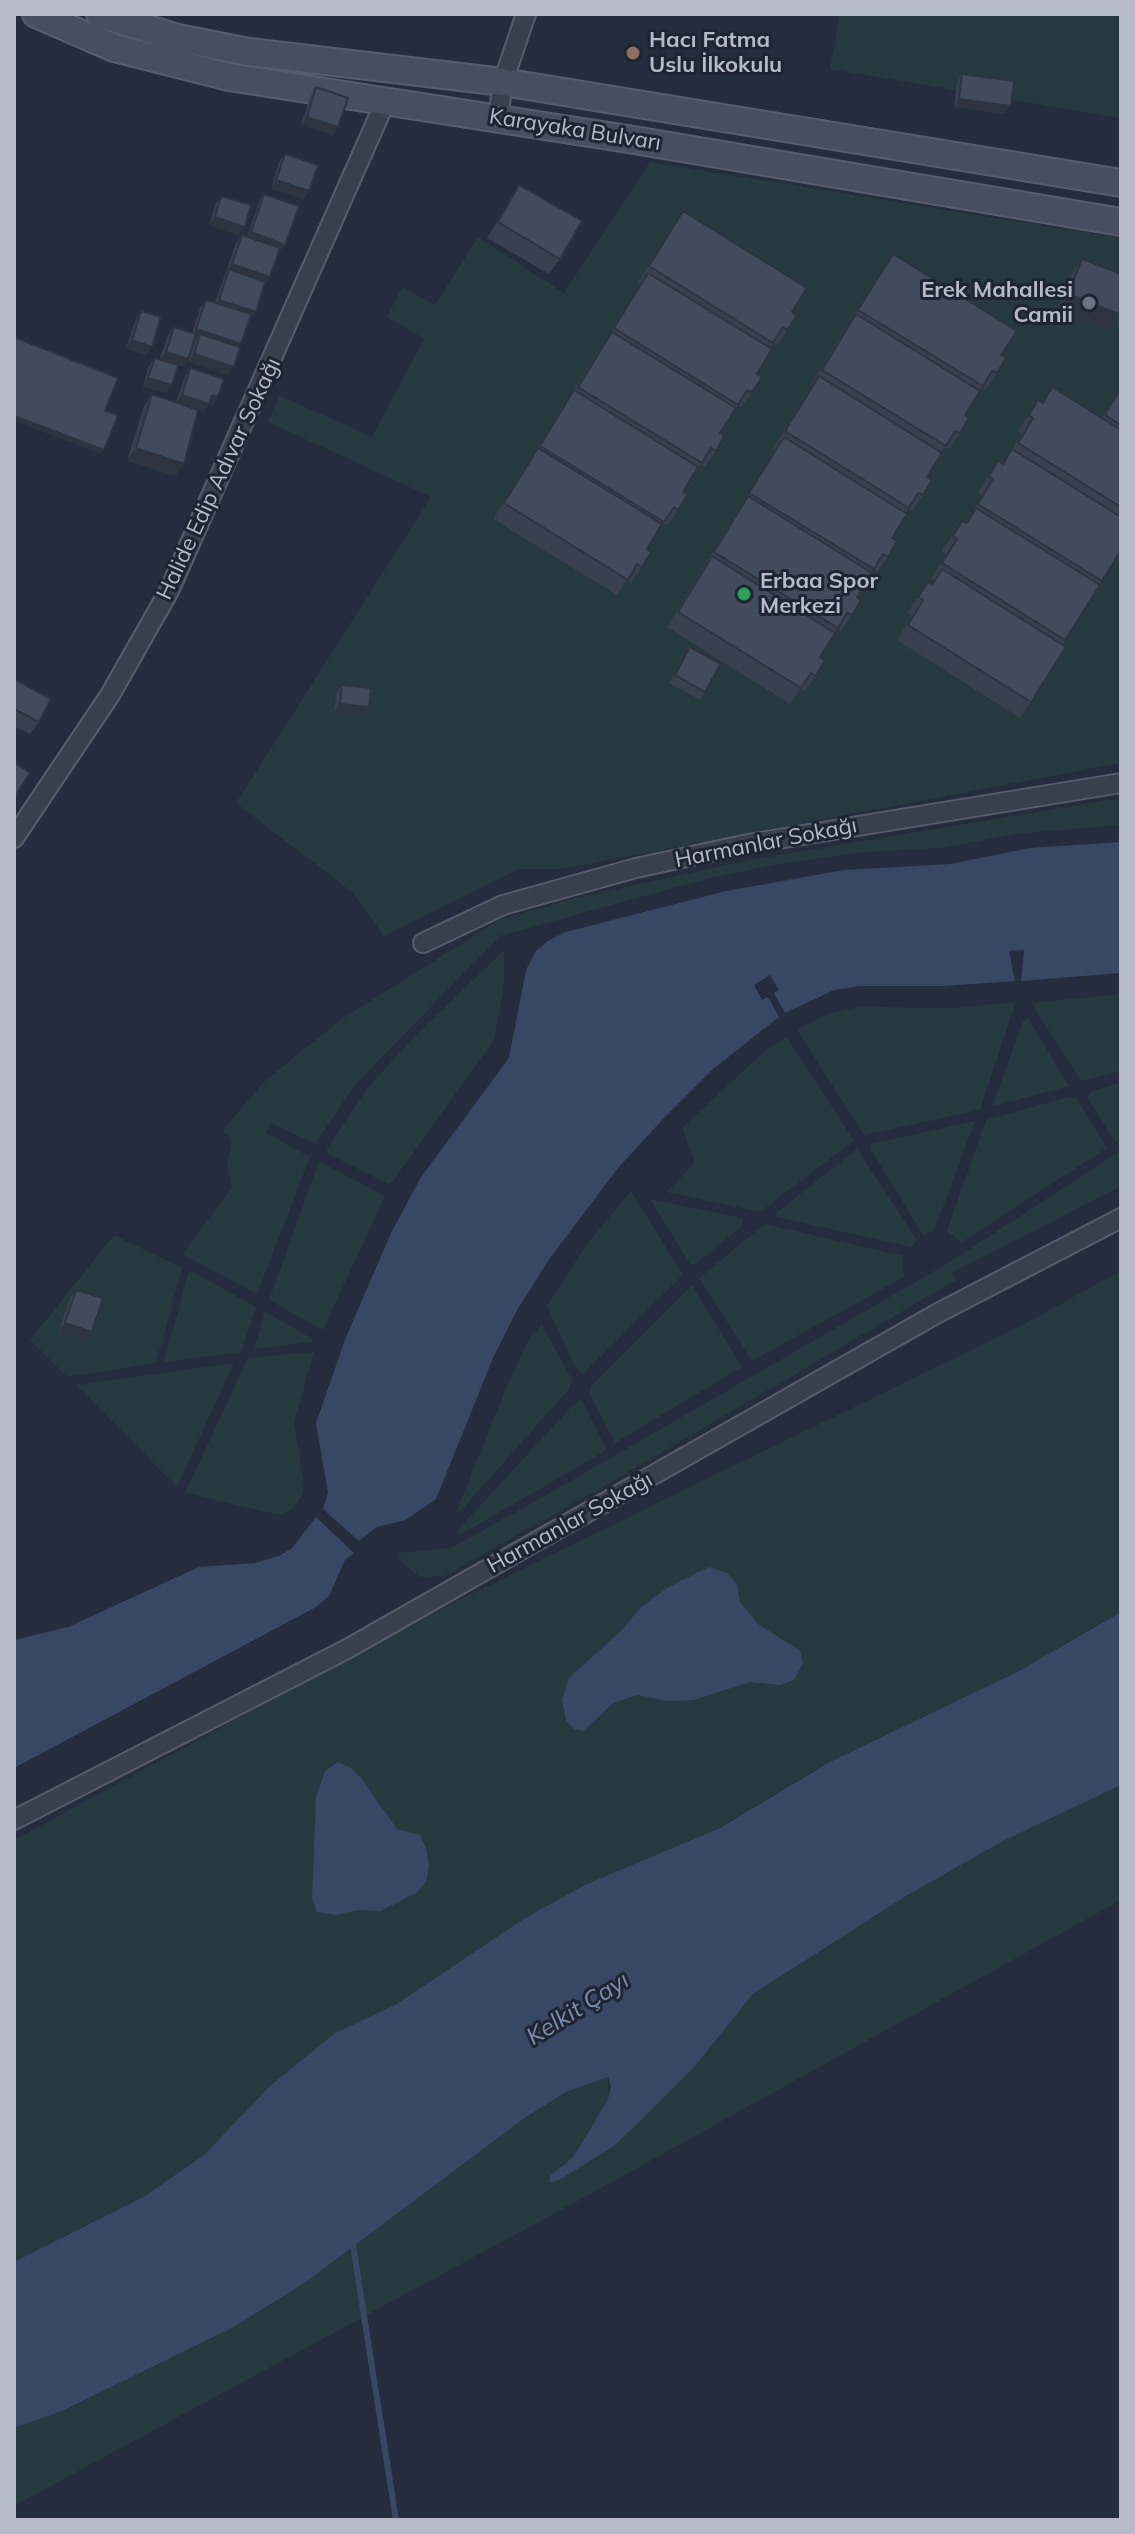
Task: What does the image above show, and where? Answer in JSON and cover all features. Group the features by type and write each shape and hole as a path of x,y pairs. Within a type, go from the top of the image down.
{"main road":[{"name":"Karayaka Bulvarı","path":"36,14 114,48 163,63 229,77 498,118 1121,222"},
{"name":"Karayaka Bulvarı","path":"100,14 178,38 249,52 503,82 1121,183"}],"street":[{"path":"498,118 503,82 526,14"},
{"name":"Halide Edip Adıvar Sokağı","path":"14,838 110,695 169,591 386,100"},
{"name":"Harmanlar Sokağı","path":"423,943 503,905 636,868 748,844 1121,783"},
{"name":"Harmanlar Sokağı","path":"14,1820 347,1649 974,1292 1121,1218"}],"green space":[{"path":"840,14 1121,14 1121,118 830,69"},
{"name":"Erbaa Spor Merkezi","path":"650,162 1121,238 1121,763 561,869 519,869 384,936 353,893 236,803 431,497 268,422 279,395 372,437 424,339 387,317 402,287 435,305 478,237 564,293"},
{"path":"1121,798 1121,825 1015,834 942,848 864,852 773,865 706,879 500,936 354,1086 315,1144 271,1123 266,1133 310,1157 257,1294 182,1254 232,1188 227,1162 230,1138 222,1131 265,1081 340,1020 501,919 576,898 744,861"},
{"path":"504,950 504,985 494,1040 390,1185 328,1154 327,1149 369,1086 414,1037"},
{"path":"1121,994 1121,1071 1081,1081 1031,1003"},
{"path":"1016,1002 980,1110 864,1135 797,1030 828,1014 857,1007 955,1008"},
{"path":"1028,1018 1069,1086 992,1107 1023,1021"},
{"path":"787,1037 854,1141 760,1212 667,1192 695,1162 682,1128 766,1050"},
{"path":"1121,1082 1121,1140 1115,1142 1087,1097 1092,1091"},
{"path":"1068,1097 1077,1099 1107,1148 962,1242 947,1231 986,1120"},
{"path":"975,1121 934,1231 923,1235 870,1148 871,1144"},
{"path":"857,1149 917,1240 912,1247 776,1217 777,1212"},
{"path":"1121,1150 1121,1186 952,1273 956,1280 601,1488 445,1576 420,1577 402,1563 398,1553 451,1548 541,1498 950,1262"},
{"path":"319,1161 385,1196 323,1330 269,1300"},
{"path":"631,1191 683,1275 583,1374 575,1367 547,1306 586,1245"},
{"path":"650,1199 737,1217 742,1219 742,1226 696,1264 690,1264"},
{"path":"765,1224 903,1256 904,1277 752,1361 699,1278"},
{"path":"114,1235 182,1268 156,1363 67,1377 30,1340"},
{"path":"189,1270 256,1307 241,1352 164,1362"},
{"path":"1121,1271 1121,1612 1019,1671 830,1762 720,1828 587,1884 525,1918 395,2005 335,2033 204,2155 145,2196 14,2262 14,1840 420,1619 1020,1326"},
{"path":"692,1285 742,1367 615,1443 589,1393 591,1386"},
{"path":"265,1312 313,1339 312,1342 254,1349"},
{"path":"542,1325 571,1378 570,1388 458,1514 456,1512 506,1388 531,1335"},
{"path":"314,1352 294,1423 304,1483 303,1493 294,1508 279,1515 185,1493 248,1358"},
{"path":"234,1363 177,1487 76,1385"},
{"path":"582,1400 607,1450 458,1536 456,1532 571,1407"},
{"path":"1121,1785 1121,1900 594,2192 14,2506 14,2428 62,2411 234,2327 306,2282 526,2117 566,2092 608,2077 608,2099 574,2156 559,2167 575,2169 591,2161 613,2147 695,2066 753,1994 906,1896 1003,1841"}],"water":[{"path":"1121,842 1121,973 1021,981 1024,950 1009,951 1015,981 943,986 859,986 834,990 785,1013 774,993 779,990 770,975 754,985 762,1000 768,997 779,1017 713,1069 665,1117 618,1168 550,1258 517,1310 493,1358 436,1499 406,1520 377,1527 359,1541 323,1509 328,1493 316,1423 346,1337 391,1233 421,1177 509,1058 526,970 536,951 549,940 566,932 726,891 844,870 950,864 1030,848"},
{"path":"316,1517 354,1553 345,1560 329,1596 316,1607 14,1768 14,1640 68,1627 199,1567 255,1563 281,1555 292,1548"},
{"path":"709,1567 727,1573 737,1584 740,1602 758,1624 800,1651 803,1663 794,1680 780,1685 750,1682 694,1700 666,1701 638,1695 613,1703 584,1731 574,1729 566,1720 562,1700 569,1678 622,1630 641,1607 667,1588"},
{"name":"Kelkit Çayı","path":"1121,1612 1121,1785 1003,1841 906,1896 753,1994 695,2066 613,2147 559,2180 550,2183 550,2176 574,2156 608,2099 611,2086 608,2077 566,2092 526,2117 306,2282 234,2327 62,2411 14,2428 14,2262 145,2196 204,2155 270,2086 335,2033 395,2005 525,1918 587,1884 720,1828 830,1762 1019,1671"},
{"path":"338,1762 350,1767 361,1778 397,1829 420,1835 426,1848 429,1866 426,1882 416,1893 381,1911 358,1910 336,1915 317,1912 312,1898 316,1797 325,1771"}],"building":[{"path":"962,74 1014,81 1011,106 959,99"},
{"path":"316,87 348,98 338,127 307,117"},
{"path":"285,154 318,165 309,191 276,180"},
{"path":"519,185 582,221 560,259 498,222"},
{"path":"264,194 299,206 285,245 251,232"},
{"path":"221,196 251,205 245,227 215,217"},
{"path":"683,211 807,288 792,312 797,315 787,330 783,327 773,343 649,266"},
{"path":"242,235 280,248 270,277 232,264"},
{"path":"893,254 1017,331 1001,355 1006,358 997,373 992,371 983,386 858,310"},
{"path":"1082,259 1121,274 1119,314 1068,294"},
{"path":"229,269 265,282 256,312 219,300"},
{"path":"648,273 772,349 757,374 762,377 752,392 747,390 738,405 614,328"},
{"path":"206,300 251,314 241,344 196,329"},
{"path":"141,311 161,317 152,347 132,340"},
{"path":"856,314 980,391 965,415 969,418 960,433 955,431 946,446 822,370"},
{"path":"174,327 196,334 188,359 166,352"},
{"path":"612,332 736,408 720,433 725,435 716,451 711,448 702,463 578,387"},
{"path":"200,334 240,347 234,367 194,354"},
{"path":"14,337 118,378 105,411 118,415 104,450 14,416"},
{"path":"155,358 178,365 172,385 148,378"},
{"path":"190,368 224,379 218,397 212,395 209,404 182,395"},
{"path":"819,376 942,453 927,477 932,480 923,495 918,493 909,508 785,431"},
{"path":"1052,387 1121,430 1121,507 1018,443 1033,418 1029,415 1038,400 1043,403"},
{"path":"1121,388 1121,425 1105,415"},
{"path":"574,390 698,467 683,492 688,494 678,510 674,507 664,522 540,446"},
{"path":"152,394 198,410 184,464 136,448"},
{"path":"784,437 907,514 892,538 897,541 888,557 883,554 874,569 749,493"},
{"path":"538,448 662,524 647,549 651,552 642,567 637,564 628,580 504,503"},
{"path":"1012,449 1121,517 1121,550 1102,581 978,504 993,479 989,476 998,461 1003,464"},
{"path":"748,496 872,573 857,597 861,600 852,615 847,613 838,628 714,552"},
{"path":"976,508 1100,585 1065,640 942,563 957,539 953,536 962,521 967,523"},
{"path":"712,556 835,633 820,657 825,660 816,676 811,673 801,688 678,612"},
{"path":"942,569 1066,647 1031,702 908,625 923,600 918,597 928,582 932,585"},
{"path":"690,647 721,664 705,692 675,675"},
{"path":"14,679 51,699 39,722 14,709"},
{"path":"342,685 371,688 369,707 340,704"},
{"path":"14,762 30,773 14,798"},
{"path":"76,1290 103,1298 92,1332 65,1323"}],"waterway":[{"path":"352,2239 396,2520"}],"place":[{"name":"Hacı Fatma Uslu İlkokulu","path":"633,53"},
{"name":"Erek Mahallesi Camii","path":"1089,303"},
{"name":"Erbaa Spor Merkezi","path":"744,594"}]}
